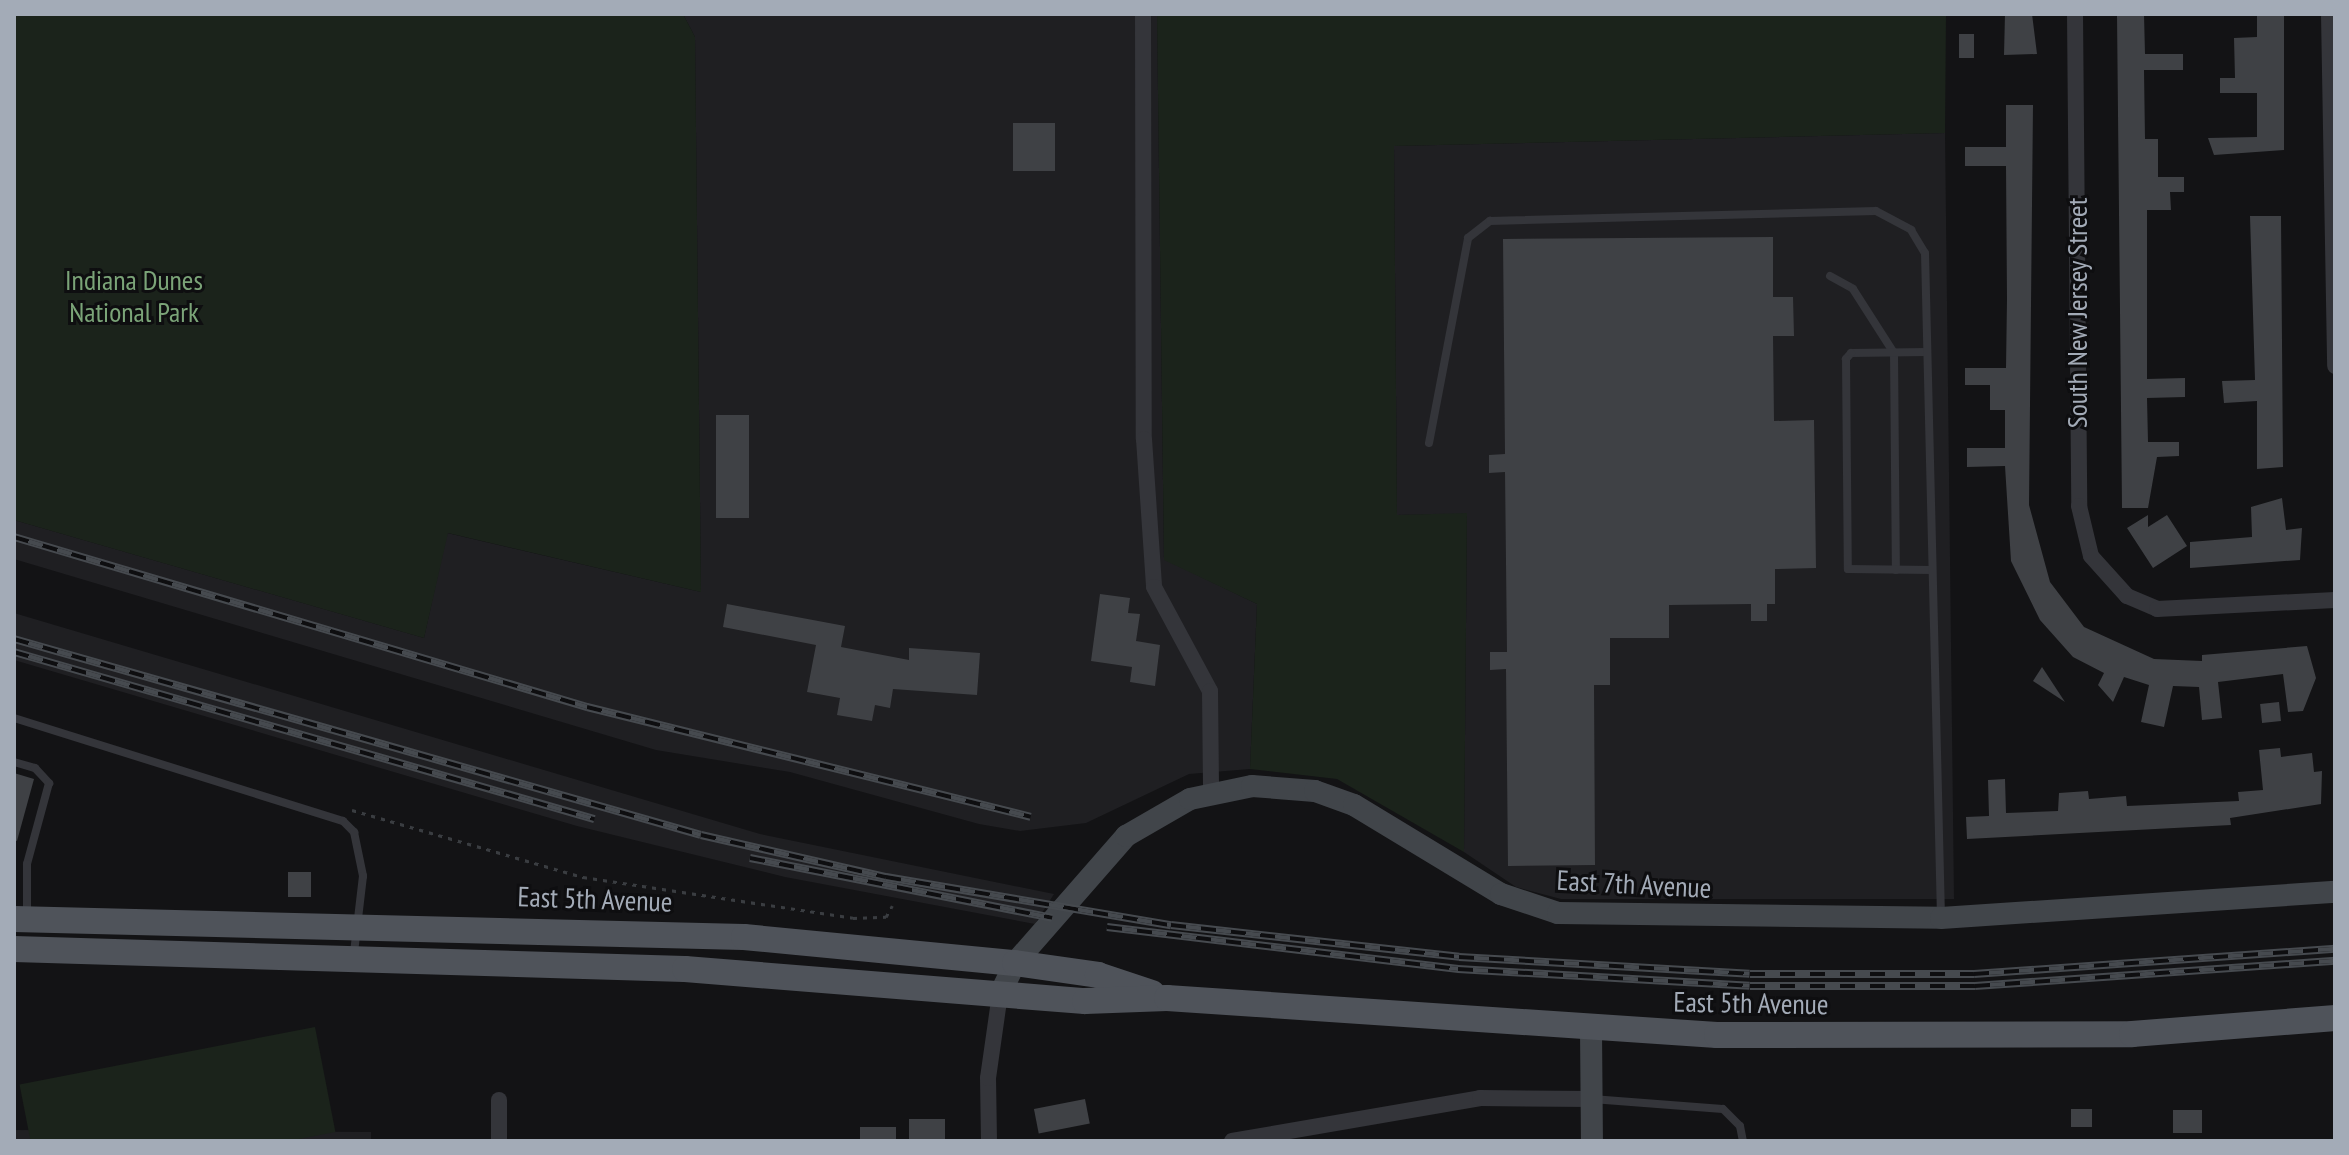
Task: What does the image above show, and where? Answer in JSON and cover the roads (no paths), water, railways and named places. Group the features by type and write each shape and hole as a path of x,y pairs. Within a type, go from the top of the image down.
{"main road":[{"name":"East 5th Avenue","path":"20,920 354,924 744,937 1015,963 1098,975 1167,998"},
{"name":"East 5th Avenue","path":"14,949 354,954 1000,994 1167,998 1591,1031 1967,1037 2132,1034 2335,1018"}],"street":[{"path":"1143,14 1144,439 1151,559 1154,587 1210,691 1211,792"},
{"name":"South New Jersey Street","path":"2075,14 2079,516 2091,556 2127,596 2190,612 2335,600"},
{"path":"2329,14 2335,366"},
{"name":"East 7th Avenue","path":"1000,994 1015,963 1126,836 1211,792 1274,786 1336,798 1501,894 1558,913 1941,918 2335,892"},
{"path":"989,1141 988,1078 1000,994"},
{"path":"1591,1031 1592,1141"},
{"path":"1232,1141 1480,1098 1592,1099"},
{"path":"499,1100 499,1141"}],"lane":[{"path":"1429,443 1468,238 1490,221 1519,215 1876,211 1911,230 1925,253 1941,918"},
{"path":"1830,276 1853,289 1894,353 1896,570"},
{"path":"1927,352 1846,359 1848,569 1932,570"},
{"path":"14,718 327,813 354,832 363,876 354,924 354,954"},
{"path":"14,762 35,768 49,783 27,864 20,920"},
{"path":"14,863 27,864"},
{"path":"1592,1099 1723,1109 1740,1126 1743,1141"}],"railway":[{"path":"14,537 587,707 1031,817"},
{"path":"14,639 701,835 886,877 1171,925 1459,957 1750,974 1974,974 2335,949"},
{"path":"14,652 594,819"},
{"path":"750,858 1052,918"},
{"path":"1107,927 1458,969 1750,986 1975,986 2335,961"}],"park label":[{"name":"Indiana Dunes National Park","path":"134,296"}]}
